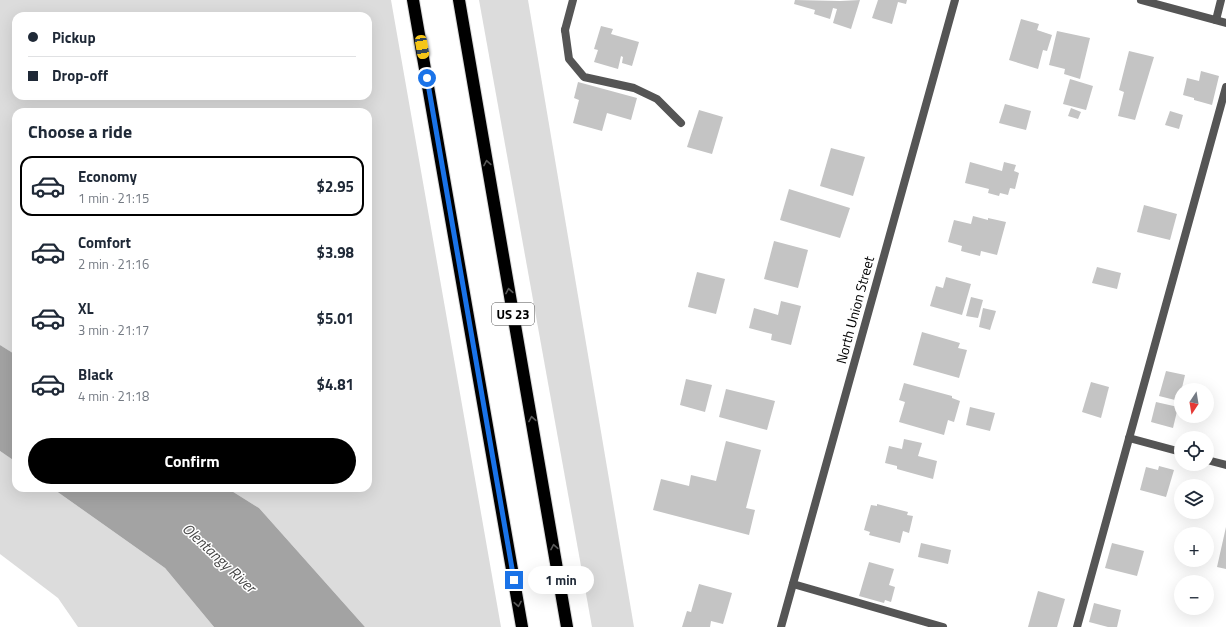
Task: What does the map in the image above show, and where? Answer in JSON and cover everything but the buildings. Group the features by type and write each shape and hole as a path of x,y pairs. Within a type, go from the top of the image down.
{"highway":[{"path":"413,0 522,627"},
{"name":"US 23","path":"459,0 567,627"}],"street":[{"path":"573,0 565,30 569,59 584,77 634,88 657,99 681,123"},
{"name":"North Union Street","path":"781,627 955,0"},
{"path":"1141,0 1226,23"},
{"path":"1216,20 1221,0"},
{"path":"1077,627 1226,87"},
{"path":"1129,438 1174,450"},
{"path":"1214,462 1226,465"},
{"path":"793,584 943,627"}],"shaded area":[{"path":"0,0 391,0 501,627 365,627 259,508 233,492 372,492 372,108 12,108 12,352 0,345"},
{"path":"479,0 528,0 634,627 592,627"},
{"path":"0,451 12,459 12,492 58,492 165,568 214,627 78,627 58,598 0,554"}],"water":[{"path":"0,345 12,352 12,459 0,451"},
{"name":"Olentangy River","path":"58,492 233,492 259,508 365,627 214,627 165,568"}],"route":[{"path":"427,78 514,580"}]}
